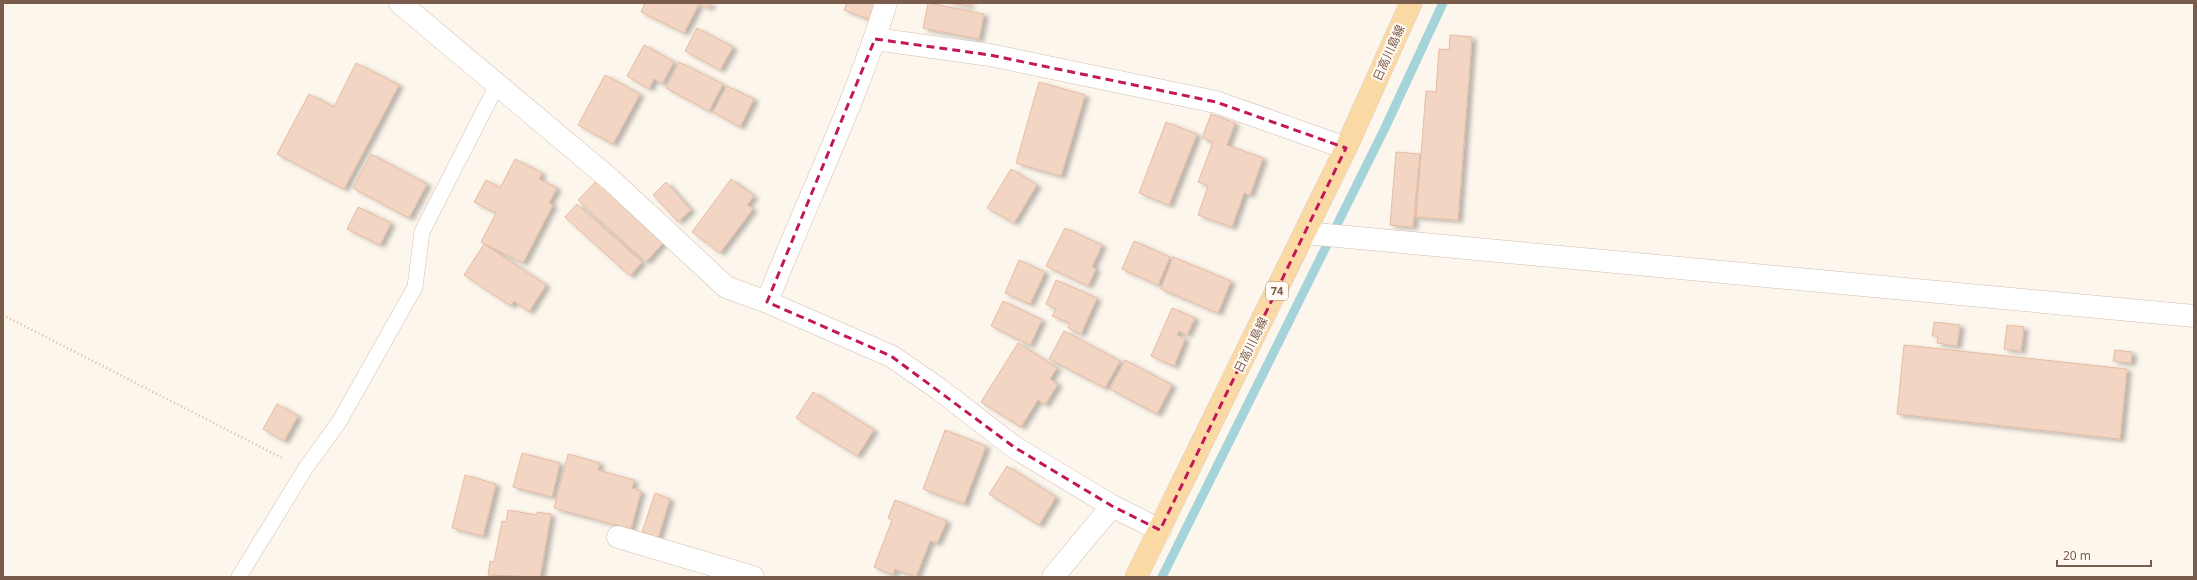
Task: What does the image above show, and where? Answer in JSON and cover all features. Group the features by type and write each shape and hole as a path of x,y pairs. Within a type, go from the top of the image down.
{"main road":[{"name":"日高川島線","path":"1136,577 1346,148 1411,3"}],"street":[{"path":"400,3 611,180 726,287 767,302 891,356 939,389 1014,447 1112,506 1160,530"},
{"path":"767,302 875,39 886,3"},
{"path":"875,39 990,55 1216,102 1346,148"},
{"path":"1305,233 2194,316"},
{"path":"1052,577 1112,506"},
{"path":"618,537 753,577"}],"lane":[{"path":"239,577 305,469 339,422 415,287 422,232 497,85"}],"path":[{"path":"3,315 305,469"}],"highlighted area":[{"path":"875,39 990,55 1216,102 1346,148 1160,530 1112,506 1014,447 891,356 767,302"}],"building":[{"path":"645,3 711,3 709,8 699,4 684,33 641,12"},
{"path":"847,3 878,3 871,20 844,10"},
{"path":"928,3 984,14 979,39 923,28"},
{"path":"947,3 970,3 970,6"},
{"path":"697,28 733,47 720,70 685,51"},
{"path":"1450,35 1472,37 1458,220 1416,217 1426,91 1436,92 1439,49 1449,50"},
{"path":"644,45 674,62 662,84 654,79 649,89 627,76"},
{"path":"679,62 723,84 709,111 666,88"},
{"path":"356,63 399,85 344,189 277,154 309,94 334,107"},
{"path":"605,75 640,94 613,144 578,125"},
{"path":"1039,82 1085,95 1061,176 1016,163"},
{"path":"727,86 754,99 740,127 713,112"},
{"path":"1211,114 1235,123 1227,145 1263,158 1250,195 1244,193 1232,227 1198,215 1208,186 1198,182 1213,142 1202,138"},
{"path":"1166,122 1197,134 1169,205 1139,193"},
{"path":"1396,152 1420,154 1413,227 1390,225"},
{"path":"371,154 427,184 409,218 353,188"},
{"path":"515,159 542,173 539,179 557,188 549,203 553,205 523,263 481,242 496,213 474,202 486,180 500,188"},
{"path":"1011,169 1037,185 1014,223 987,208"},
{"path":"731,179 754,196 747,205 753,209 720,253 692,232"},
{"path":"597,180 664,242 646,262 578,200"},
{"path":"666,182 691,210 678,222 653,195"},
{"path":"577,204 642,262 630,276 565,217"},
{"path":"358,207 391,223 380,245 347,229"},
{"path":"1065,228 1102,245 1092,267 1096,269 1088,286 1046,266"},
{"path":"1134,241 1170,257 1158,285 1122,269"},
{"path":"484,244 546,285 529,312 514,301 511,306 464,275"},
{"path":"1173,257 1231,281 1218,313 1161,289"},
{"path":"1019,260 1045,272 1030,304 1005,293"},
{"path":"1056,280 1097,298 1081,334 1068,328 1070,323 1052,316 1056,309 1046,304"},
{"path":"1003,301 1042,320 1030,345 991,326"},
{"path":"1172,308 1195,318 1187,335 1179,331 1177,335 1185,339 1174,366 1151,356"},
{"path":"1934,322 1960,325 1957,346 1937,343 1938,336 1932,336"},
{"path":"2007,325 2024,327 2021,351 2004,349"},
{"path":"1064,331 1120,361 1105,388 1049,359"},
{"path":"1018,343 1057,368 1050,379 1058,384 1045,405 1038,400 1021,427 981,402"},
{"path":"1904,345 2127,369 2120,439 1897,414"},
{"path":"2115,350 2132,352 2131,363 2113,361"},
{"path":"1125,360 1172,385 1157,414 1110,389"},
{"path":"813,392 874,430 857,456 796,418"},
{"path":"277,404 298,416 284,441 263,429"},
{"path":"945,430 986,446 964,504 923,489"},
{"path":"522,453 560,463 552,497 513,487"},
{"path":"568,454 600,463 598,470 634,480 632,488 641,491 631,529 554,508"},
{"path":"1007,466 1056,497 1039,525 989,494"},
{"path":"465,475 496,484 483,536 452,528"},
{"path":"655,493 670,499 658,538 642,532"},
{"path":"895,500 947,521 937,543 930,541 916,577 895,569 893,575 874,567 892,520 888,518"},
{"path":"508,510 537,515 537,512 551,514 540,577 488,575 490,561 494,562 502,521 506,522"}],"waterway":[{"path":"1162,577 1384,130 1443,3"}]}
